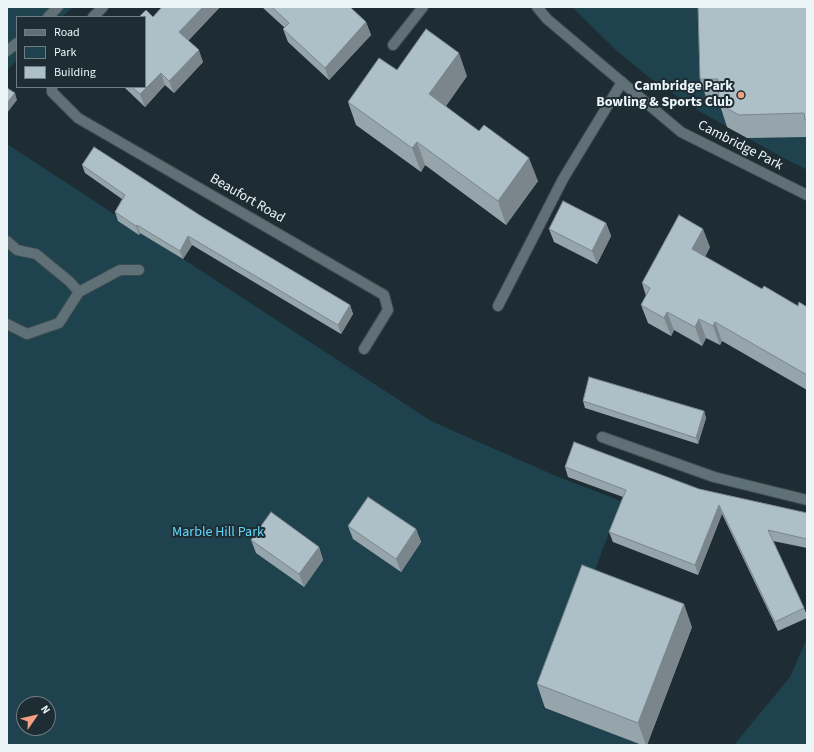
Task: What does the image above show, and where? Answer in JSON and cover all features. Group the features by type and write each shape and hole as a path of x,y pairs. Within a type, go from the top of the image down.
{"street":[{"path":"49,16 58,7"},
{"path":"94,16 103,7"},
{"path":"393,45 423,7"},
{"name":"Cambridge Park","path":"537,7 547,19 681,132 807,195"},
{"path":"7,51 16,44"},
{"path":"498,306 563,179 622,82"},
{"name":"Beaufort Road","path":"52,88 52,92 78,118 384,295 388,310 364,349"},
{"path":"7,241 18,250 36,254 69,281 79,292"},
{"path":"7,324 27,334 58,323 79,292 120,270 139,270"},
{"path":"602,437 714,477 807,500"}],"green space":[{"path":"7,7 73,7 63,16 16,16 16,61 7,70"},
{"name":"Cambridge Park Bowling & Sports Club","path":"572,7 807,7 807,170 699,111 650,78 616,50"},
{"name":"Marble Hill Park","path":"7,144 431,421 556,476 621,501 543,708 645,745 7,745"},
{"path":"807,638 807,745 734,745 790,677"}],"building":[{"path":"162,7 203,7 179,32 199,50 169,81 161,73 146,88 146,16 140,16 146,10 153,17"},
{"path":"272,7 350,7 366,22 325,68 283,29 289,23"},
{"path":"698,7 807,7 807,120 805,120 804,113 739,115 719,104 718,79 700,79"},
{"path":"426,29 459,53 429,94 479,131 484,125 529,158 498,201 417,142 412,148 348,102 379,58 397,70"},
{"path":"7,88 15,93 7,103"},
{"path":"133,88 146,88 140,94"},
{"path":"94,147 201,216 350,305 338,325 188,236 180,251 137,225 136,226 115,212 125,195 82,165"},
{"path":"563,201 606,223 592,251 549,229"},
{"path":"679,215 703,229 692,249 762,289 764,286 798,306 799,302 807,307 807,375 715,322 713,326 699,319 695,327 667,312 664,318 641,305 650,288 642,283"},
{"path":"589,377 704,411 696,438 583,401"},
{"path":"574,442 699,489 807,513 807,539 768,530 804,608 775,622 719,505 695,565 609,532 626,490 565,467"},
{"path":"368,497 416,529 396,559 348,526"},
{"path":"271,512 319,547 299,574 251,540"},
{"path":"582,565 684,604 638,723 537,684"}],"place":[{"name":"Cambridge Park Bowling & Sports Club","path":"741,95"}]}
